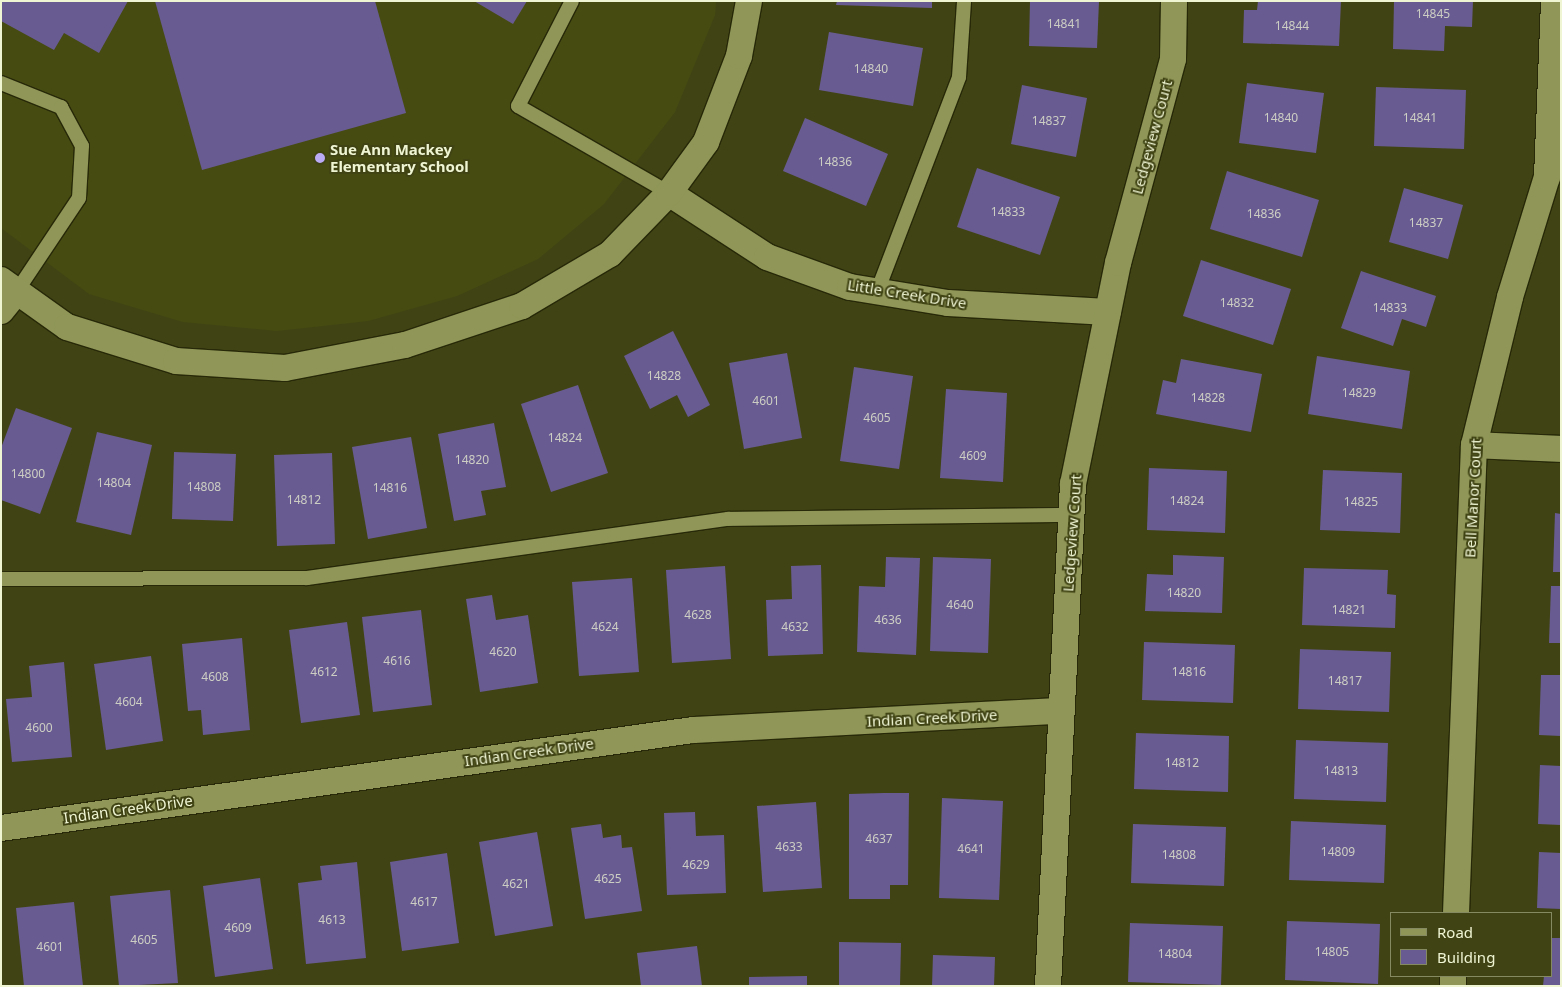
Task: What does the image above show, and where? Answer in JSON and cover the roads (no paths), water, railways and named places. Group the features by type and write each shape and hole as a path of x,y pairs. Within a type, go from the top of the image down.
{"street":[{"path":"7,294 67,327 176,361 285,368 405,345 522,306 610,254 669,193 706,142 739,56 749,1"},
{"name":"Ledgeview Court","path":"1048,986 1060,711 1073,484 1108,312 1173,58 1174,1"},
{"name":"Bell Manor Court","path":"1456,912 1474,445 1510,297 1547,177 1554,1"},
{"name":"Little Creek Drive","path":"669,193 767,257 850,287 948,303 1108,312"},
{"path":"1474,445 1561,449"},
{"name":"Indian Creek Drive","path":"1,828 693,730 1060,711"}],"lane":[{"path":"572,1 518,106 669,193"},
{"path":"877,292 959,77 964,1"},
{"path":"1,83 61,107 82,146 79,198 7,294"},
{"path":"1,579 307,578 728,520 1072,515"}],"place":[{"name":"Sue Ann Mackey Elementary School","path":"320,158"}]}
